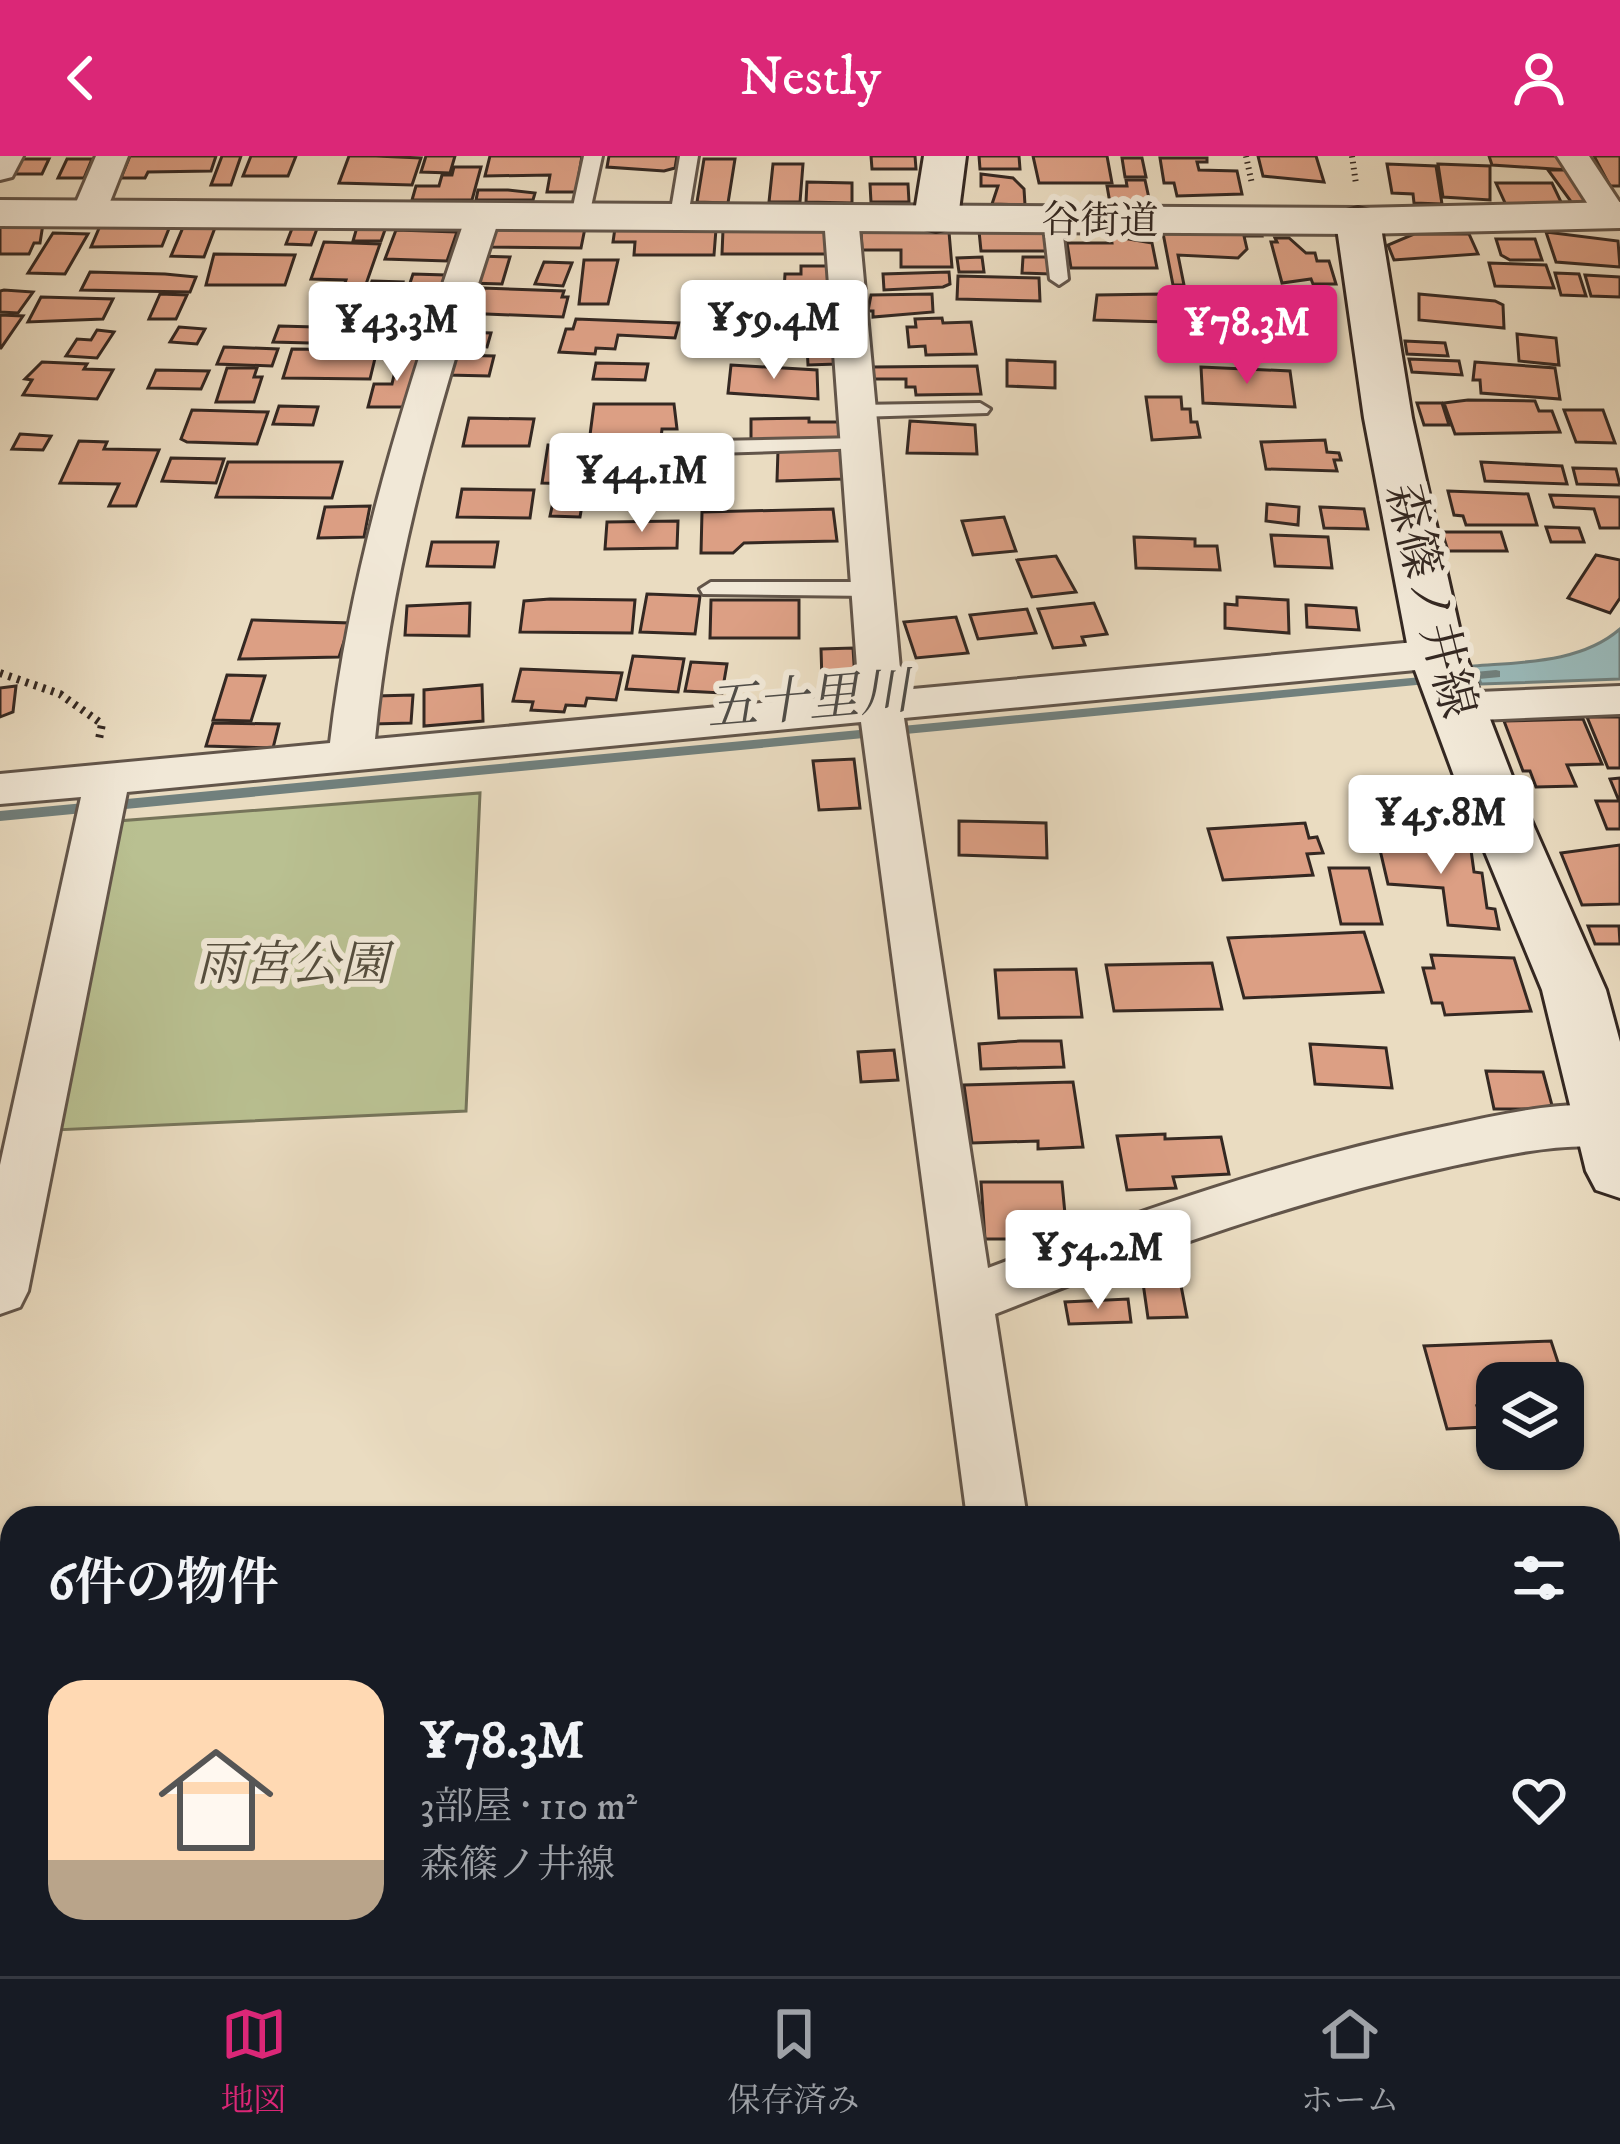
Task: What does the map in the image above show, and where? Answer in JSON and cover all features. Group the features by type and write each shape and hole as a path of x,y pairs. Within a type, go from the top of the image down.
{"street":[{"path":"0,170 7,156"},
{"path":"89,212 112,156"},
{"path":"936,218 945,156"},
{"path":"1573,156 1616,215"},
{"name":"谷街道","path":"0,213 1358,221 1616,215"},
{"path":"351,756 369,618 419,404 483,216"},
{"path":"841,217 882,720 996,1506"},
{"name":"森篠ノ井線","path":"1358,221 1388,418 1445,678 1566,968 1616,1141"},
{"path":"0,789 102,790 351,756 1445,678 1620,700"},
{"path":"0,1291 102,790"},
{"path":"966,1301 1205,1209 1432,1149 1575,1122 1616,1141"}],"lane":[{"path":"580,216 593,156"},
{"path":"679,216 689,156"},
{"path":"1052,218 1059,279"},
{"path":"715,447 980,410"},
{"path":"711,589 872,589"}],"path":[{"path":"0,673 60,694 102,724 102,790"}],"green space":[{"name":"雨宮公園","path":"480,793 466,1111 55,1130 118,821"}],"water":[{"path":"1620,629 1620,679 1481,684 1474,666 1570,655"}],"building":[{"path":"130,156 216,156 211,171 148,172 145,178 121,178"},
{"path":"222,156 241,156 231,185 211,185"},
{"path":"251,156 296,156 288,176 243,176"},
{"path":"349,156 421,158 412,185 339,183"},
{"path":"426,156 455,156 450,173 421,172"},
{"path":"490,156 582,156 576,192 547,192 550,175 485,176"},
{"path":"609,156 677,156 675,168 664,171 607,167"},
{"path":"871,156 915,156 916,169 872,169"},
{"path":"979,156 1019,156 1020,169 980,169"},
{"path":"1033,156 1107,156 1112,183 1039,183"},
{"path":"1258,156 1316,156 1324,182 1263,176"},
{"path":"1489,156 1559,156 1569,170 1492,165"},
{"path":"1594,156 1620,156 1620,186 1610,186"},
{"path":"1122,158 1142,158 1146,177 1125,177"},
{"path":"1160,158 1207,158 1207,162 1197,162 1199,170 1237,171 1242,194 1177,196 1174,183 1164,183"},
{"path":"19,159 49,159 42,174 11,174"},
{"path":"67,159 92,159 84,178 58,178"},
{"path":"704,159 735,159 728,203 697,202"},
{"path":"773,164 803,164 800,202 769,202"},
{"path":"1387,164 1436,166 1442,204 1414,203 1413,194 1392,193"},
{"path":"1438,164 1490,166 1490,200 1443,197"},
{"path":"454,167 481,167 472,200 412,200 416,186 439,186 442,175 452,175"},
{"path":"1548,170 1569,170 1591,201 1572,203"},
{"path":"981,174 1013,178 1024,189 1025,205 992,204 998,186 981,186"},
{"path":"1126,180 1145,180 1150,203 1110,203 1107,186 1127,186"},
{"path":"807,182 852,183 852,203 806,202"},
{"path":"1496,183 1552,183 1562,204 1506,205"},
{"path":"870,184 908,184 909,202 871,202"},
{"path":"478,190 535,193 533,200 476,200"},
{"path":"43,224 40,243 34,243 29,254 0,254 0,225"},
{"path":"184,225 216,225 204,257 171,256"},
{"path":"100,226 170,226 162,246 91,247"},
{"path":"293,226 318,226 311,245 286,244"},
{"path":"357,227 386,227 381,241 353,241"},
{"path":"490,227 585,228 581,248 485,247"},
{"path":"615,228 716,229 714,255 634,255 635,242 613,242"},
{"path":"396,230 457,232 447,261 385,259"},
{"path":"723,230 828,230 828,254 722,254"},
{"path":"979,231 1044,231 1047,251 981,251"},
{"path":"1261,231 1262,236 1244,236 1247,249 1238,258 1178,255 1184,285 1173,285 1163,233"},
{"path":"861,232 949,232 952,267 901,267 901,250 862,250"},
{"path":"1546,232 1618,241 1620,267 1556,262"},
{"path":"53,233 88,234 65,274 28,273"},
{"path":"1414,234 1469,234 1478,254 1394,260 1388,245"},
{"path":"1111,236 1152,243 1157,268 1071,268 1067,243 1112,243"},
{"path":"1275,238 1289,238 1306,253 1315,253 1317,261 1329,261 1336,284 1313,284 1311,279 1282,283 1271,242 1277,242"},
{"path":"1496,239 1535,239 1542,260 1510,260 1501,255"},
{"path":"324,242 380,244 365,287 344,286 346,280 311,279"},
{"path":"214,254 295,255 285,285 206,285"},
{"path":"477,256 510,257 502,284 469,283"},
{"path":"982,257 984,272 959,272 957,258"},
{"path":"1023,257 1049,257 1051,274 1022,273"},
{"path":"584,260 618,260 608,304 579,304"},
{"path":"544,262 572,263 563,286 535,284"},
{"path":"1489,263 1546,265 1554,288 1495,286"},
{"path":"801,266 834,266 833,291 784,290 785,274 801,274"},
{"path":"90,272 196,277 190,292 81,290"},
{"path":"949,272 950,284 943,287 884,290 883,274"},
{"path":"1555,273 1579,274 1586,296 1561,295"},
{"path":"413,274 445,275 433,311 401,310"},
{"path":"1585,275 1620,277 1620,297 1591,296"},
{"path":"958,276 1039,278 1040,301 957,299"},
{"path":"372,281 403,282 392,321 359,320"},
{"path":"482,288 564,291 562,297 568,297 563,317 463,313"},
{"path":"1240,289 1325,291 1327,321 1241,316"},
{"path":"0,291 33,292 18,313 0,312"},
{"path":"160,294 187,295 176,319 149,319"},
{"path":"932,294 933,312 873,317 873,311 868,311 871,295"},
{"path":"1162,294 1166,322 1094,320 1097,295"},
{"path":"1419,294 1495,301 1503,305 1504,328 1419,320"},
{"path":"696,295 797,298 797,313 775,313 775,324 755,327 734,327 734,321 694,321"},
{"path":"41,297 113,299 103,319 28,322"},
{"path":"1178,301 1233,303 1235,312 1209,317 1215,354 1176,354 1170,315 1180,315"},
{"path":"801,314 833,314 834,327 801,328"},
{"path":"0,315 23,316 1,348 0,348"},
{"path":"942,318 943,323 971,322 976,354 926,355 925,346 909,347 907,327 916,327 915,319"},
{"path":"576,319 679,323 675,338 618,335 615,349 596,348 595,354 559,352 566,329 573,329"},
{"path":"279,326 352,328 347,344 273,342"},
{"path":"358,326 427,327 421,347 351,346"},
{"path":"179,327 205,329 197,344 170,342"},
{"path":"97,330 114,332 97,358 66,356 77,339 91,340"},
{"path":"458,332 491,333 487,347 454,345"},
{"path":"1517,334 1556,338 1559,365 1519,361"},
{"path":"1405,341 1445,343 1448,356 1407,354"},
{"path":"835,345 836,364 808,365 807,346"},
{"path":"224,347 278,349 272,366 217,364"},
{"path":"292,349 377,350 370,379 283,378"},
{"path":"399,353 420,354 407,407 368,407 374,384 392,384"},
{"path":"454,355 494,356 489,376 448,375"},
{"path":"1409,359 1459,361 1462,375 1412,372"},
{"path":"1007,360 1055,362 1055,388 1007,386"},
{"path":"42,362 113,370 97,399 23,395 32,380 25,379"},
{"path":"1475,362 1555,368 1560,399 1481,393 1480,380 1473,380"},
{"path":"596,363 648,364 645,380 593,379"},
{"path":"731,365 817,370 818,399 728,393"},
{"path":"977,366 981,394 916,395 915,387 906,387 906,379 874,379 873,367"},
{"path":"1201,367 1290,371 1295,407 1203,403"},
{"path":"227,368 257,368 254,377 262,377 254,402 216,402"},
{"path":"156,370 209,371 201,389 148,388"},
{"path":"1146,397 1181,397 1182,409 1190,409 1200,437 1152,440"},
{"path":"1535,401 1539,411 1552,411 1560,432 1455,434 1444,403"},
{"path":"1417,403 1442,403 1449,425 1424,425"},
{"path":"594,404 674,404 677,429 662,429 661,438 590,435"},
{"path":"279,406 318,407 313,425 273,424"},
{"path":"192,410 268,412 257,444 187,442 181,439"},
{"path":"1564,410 1603,410 1615,443 1576,442"},
{"path":"469,418 534,419 529,446 463,446"},
{"path":"809,418 809,422 841,422 842,439 751,440 751,419"},
{"path":"910,421 975,425 977,454 907,453"},
{"path":"20,434 51,436 43,450 12,449"},
{"path":"1325,440 1327,452 1339,453 1341,460 1334,460 1337,471 1266,469 1261,442"},
{"path":"79,441 107,442 104,449 159,450 136,506 109,506 119,484 60,483"},
{"path":"548,445 585,445 579,484 542,483"},
{"path":"724,449 725,486 671,488 671,451"},
{"path":"841,449 843,479 777,481 778,450"},
{"path":"171,458 224,459 216,483 162,481"},
{"path":"228,462 342,462 332,498 216,497"},
{"path":"1481,462 1562,466 1567,484 1485,481"},
{"path":"1573,468 1616,469 1620,485 1577,484"},
{"path":"462,489 534,490 530,518 457,517"},
{"path":"1448,491 1528,494 1537,525 1466,525 1463,516 1454,515"},
{"path":"555,493 584,494 580,517 550,516"},
{"path":"1550,495 1620,497 1620,528 1600,528 1594,509 1554,507"},
{"path":"1267,504 1299,507 1298,525 1266,521"},
{"path":"370,506 364,537 318,538 325,507"},
{"path":"1320,507 1364,509 1368,529 1324,528"},
{"path":"833,509 837,541 744,543 733,553 701,553 702,512"},
{"path":"1004,517 1016,551 973,555 962,521"},
{"path":"678,521 677,548 605,549 607,522"},
{"path":"1546,527 1579,528 1584,542 1551,542"},
{"path":"1442,532 1501,532 1507,551 1448,551"},
{"path":"1271,535 1328,537 1332,568 1275,566"},
{"path":"1134,537 1195,539 1195,546 1217,546 1220,570 1136,568"},
{"path":"432,542 498,542 494,567 427,566"},
{"path":"1596,555 1620,560 1620,598 1610,613 1568,598"},
{"path":"1056,556 1076,592 1032,597 1017,560"},
{"path":"647,594 700,596 695,634 640,632"},
{"path":"1237,597 1288,600 1289,633 1225,628 1225,604 1237,605"},
{"path":"635,600 632,633 520,632 524,601"},
{"path":"711,600 799,600 799,638 710,638"},
{"path":"470,603 469,636 405,635 407,606"},
{"path":"1094,603 1107,634 1082,637 1085,645 1053,648 1038,609"},
{"path":"1306,605 1356,608 1359,630 1307,627"},
{"path":"1027,609 1036,633 978,639 970,615"},
{"path":"956,617 968,653 916,658 904,622"},
{"path":"252,620 350,623 339,657 239,659"},
{"path":"853,648 855,680 822,681 821,649"},
{"path":"633,656 684,659 678,692 626,689"},
{"path":"691,662 727,664 722,693 685,691"},
{"path":"521,669 622,673 616,700 587,698 585,706 566,705 564,712 531,710 533,702 513,701"},
{"path":"227,675 265,676 251,721 213,720"},
{"path":"482,685 483,721 424,726 424,690"},
{"path":"16,686 13,712 0,717 0,688"},
{"path":"413,695 411,723 373,724 376,696"},
{"path":"1587,717 1620,717 1620,768 1608,768"},
{"path":"1583,719 1602,764 1567,765 1576,786 1536,787 1530,771 1523,771 1504,721"},
{"path":"213,723 279,724 273,748 206,746"},
{"path":"854,759 860,808 819,810 813,761"},
{"path":"1620,778 1620,829 1607,829 1596,801 1619,801 1610,779"},
{"path":"959,821 1046,823 1047,858 959,855"},
{"path":"1305,823 1309,838 1317,837 1323,853 1307,854 1313,875 1223,880 1208,829"},
{"path":"1377,837 1470,843 1474,872 1482,873 1487,908 1495,909 1499,929 1448,925 1443,888 1388,884"},
{"path":"1620,845 1620,904 1582,905 1561,853"},
{"path":"1329,868 1369,868 1382,924 1341,924"},
{"path":"1588,926 1619,926 1620,944 1595,944"},
{"path":"1364,932 1383,992 1244,998 1228,938"},
{"path":"1431,955 1514,958 1531,1011 1445,1015 1442,1003 1432,1003 1423,968 1434,968"},
{"path":"1212,963 1222,1009 1114,1011 1106,965"},
{"path":"1076,969 1082,1017 999,1018 995,970"},
{"path":"1061,1041 1064,1067 981,1069 979,1044"},
{"path":"1310,1044 1386,1048 1392,1088 1315,1084"},
{"path":"894,1050 898,1080 861,1082 858,1052"},
{"path":"1486,1071 1543,1072 1553,1109 1494,1109"},
{"path":"1073,1082 1083,1147 1038,1149 1038,1141 972,1143 964,1085"},
{"path":"1165,1134 1165,1139 1221,1137 1229,1174 1173,1177 1176,1188 1127,1190 1117,1136"},
{"path":"981,1182 1062,1182 1065,1214 1027,1214 1029,1239 985,1239"},
{"path":"1179,1275 1187,1317 1148,1318 1142,1276"},
{"path":"1128,1299 1131,1322 1069,1324 1065,1302"},
{"path":"1551,1341 1558,1362 1476,1362 1476,1427 1447,1429 1424,1346"}],"waterway":[{"name":"五十里川","path":"0,816 1496,674"}]}
